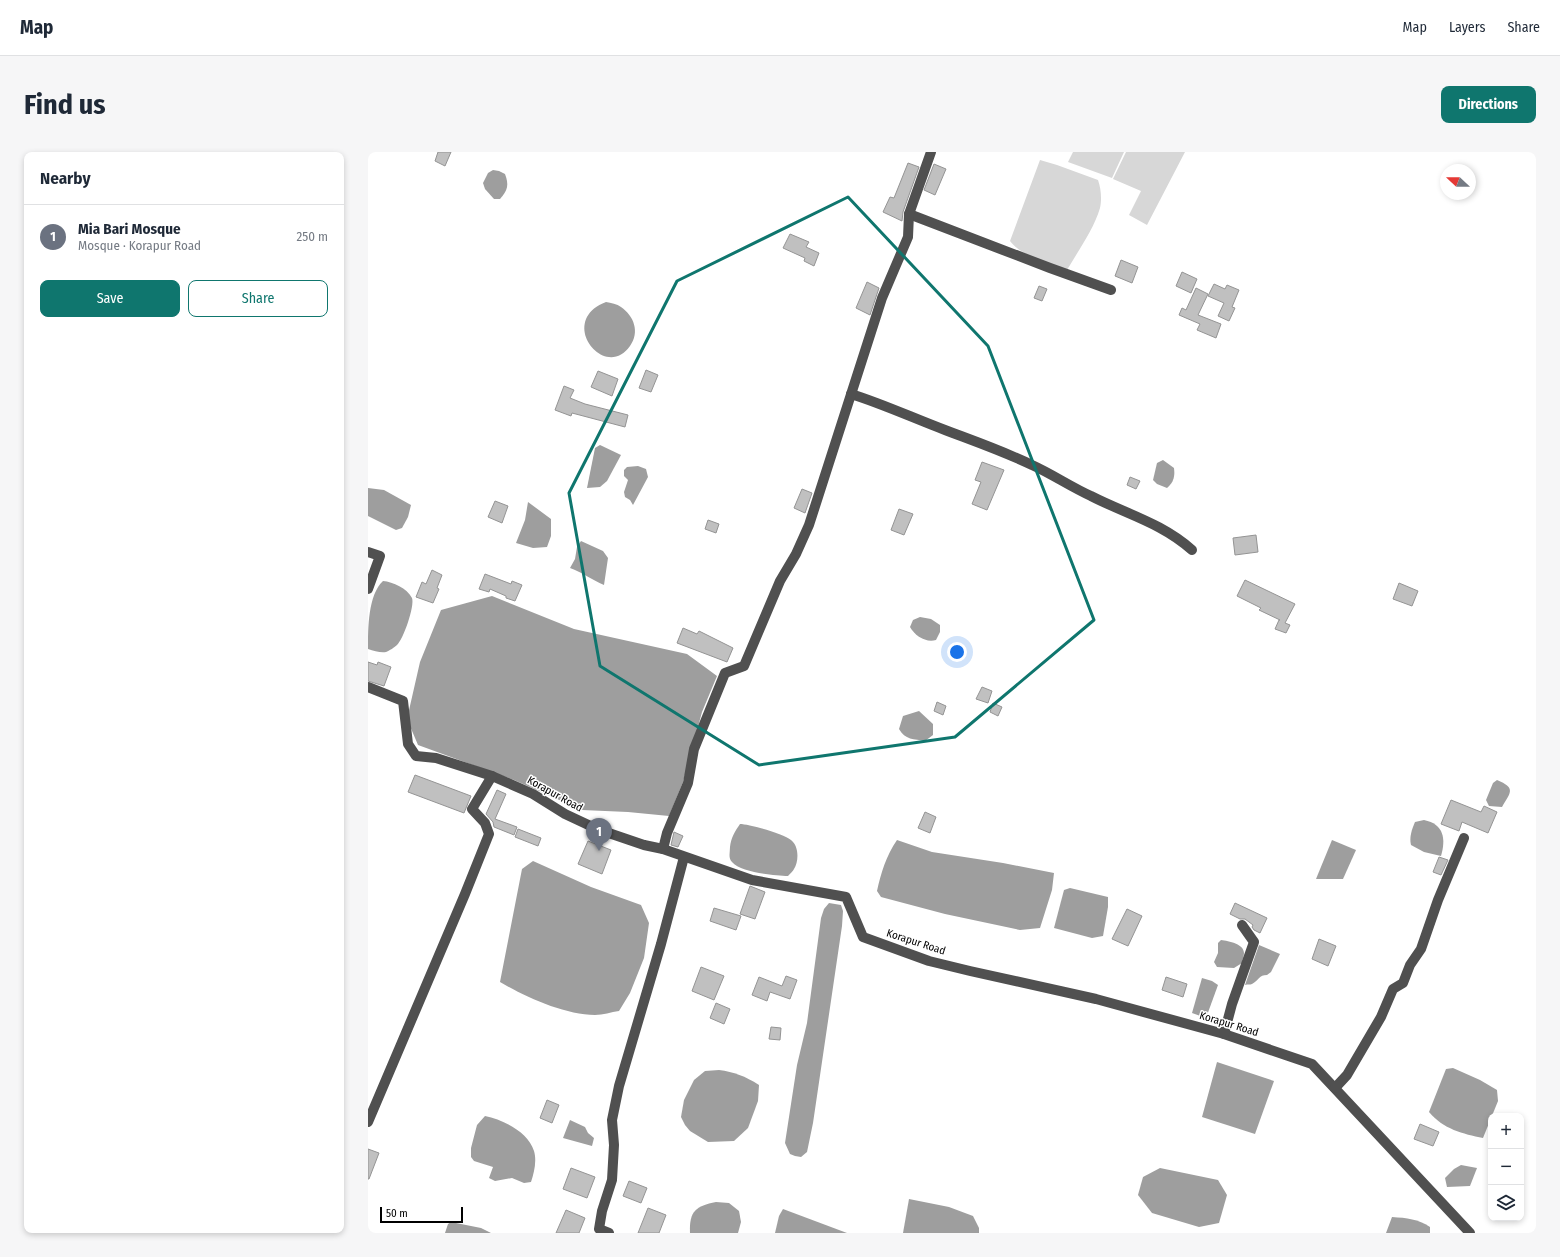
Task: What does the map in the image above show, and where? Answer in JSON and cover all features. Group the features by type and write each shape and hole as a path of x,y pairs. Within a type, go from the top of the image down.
{"street":[{"path":"663,849 667,833 688,783 694,749 724,674 744,666 780,581 796,554 809,525 882,298 908,237 909,214 931,152"},
{"path":"909,214 1111,290"},
{"path":"851,394 883,404 1033,465 1092,497 1158,526 1181,540 1192,550"},
{"path":"368,552 380,556 368,589"},
{"name":"Korapur Road","path":"368,687 403,701 408,744 416,756 436,758 492,776 533,794 565,814 597,829 644,845 663,849 752,880 846,897 863,937 929,961 1096,999 1224,1034 1312,1064 1470,1233"},
{"path":"368,1122 489,834 485,823 472,809 492,776"},
{"path":"1335,1088 1347,1075 1381,1017 1394,989 1403,983 1410,965 1421,949 1438,900 1464,838"},
{"path":"609,1233 599,1229 602,1211 612,1180 614,1145 612,1120 616,1100 684,857"},
{"path":"1224,1034 1232,1004 1254,942 1242,925"}],"highlighted area":[{"path":"848,197 988,346 1094,620 955,737 759,765 600,666 569,493 677,281"}],"shaded area":[{"path":"1073,152 1124,152 1112,178 1068,162"},
{"path":"1126,152 1185,152 1147,225 1129,215 1141,191 1113,179"},
{"path":"1040,160 1098,180 1099,183 1101,194 1100,208 1090,232 1067,270 1028,255 1010,241"},
{"path":"493,170 505,174 506,178 507,187 505,193 500,199 494,199 485,189 483,183 488,173"},
{"path":"606,302 618,305 626,311 632,320 635,330 635,335 630,346 620,355 609,357 598,353 590,345 585,334 585,322 592,311"},
{"path":"600,445 621,455 607,481 600,487 587,488 595,448"},
{"path":"1163,460 1174,468 1174,479 1167,488 1157,484 1153,480 1157,463"},
{"path":"638,466 646,469 648,477 633,505 630,500 625,497 624,492 628,480 624,476 624,470 627,467"},
{"path":"368,488 384,490 411,505 408,517 402,528 396,530 368,516"},
{"path":"528,502 551,519 551,536 547,547 533,548 516,543 525,520"},
{"path":"581,541 603,551 608,558 604,585 570,568 575,559 577,547"},
{"path":"383,581 395,584 407,591 412,598 412,608 408,623 397,645 387,651 377,652 368,649 369,622 374,595"},
{"path":"492,596 574,629 687,654 717,676 702,712 683,782 669,816 582,810 514,780 418,745 407,719 420,662 441,610"},
{"path":"920,617 931,619 940,625 940,632 936,640 925,640 912,630 910,627 913,620"},
{"path":"919,711 933,724 933,735 925,741 907,737 901,733 899,729 903,716"},
{"path":"1497,780 1507,785 1510,791 1508,798 1502,807 1489,806 1486,800 1493,783"},
{"path":"1424,820 1436,825 1442,833 1443,850 1441,856 1424,852 1411,845 1412,830 1415,822"},
{"path":"740,824 774,832 791,840 796,846 797,850 797,862 794,870 788,876 750,871 736,866 731,860 730,853 734,835"},
{"path":"897,840 932,852 1003,863 1054,873 1052,890 1040,928 1020,930 945,914 881,897 877,891 880,878 887,858"},
{"path":"1332,840 1356,850 1343,879 1316,879"},
{"path":"533,861 591,887 641,905 649,923 644,958 630,993 619,1011 595,1015 558,1009 533,999 500,982 522,869"},
{"path":"1070,888 1108,897 1108,907 1103,936 1092,938 1054,928 1064,890"},
{"path":"829,903 841,905 843,911 842,926 813,1123 807,1152 801,1157 790,1154 785,1143 797,1065 807,1023 821,918 824,909"},
{"path":"1221,940 1228,941 1242,947 1244,953 1242,963 1234,968 1217,967 1214,962 1218,953 1218,943"},
{"path":"1259,945 1280,954 1271,972 1264,975 1252,984 1245,985"},
{"path":"1202,978 1212,981 1218,985 1206,1018 1192,1013"},
{"path":"1217,1062 1274,1081 1255,1134 1202,1117"},
{"path":"1453,1068 1480,1080 1497,1090 1498,1101 1493,1113 1488,1113 1488,1126 1483,1138 1468,1135 1447,1127 1429,1112 1446,1069"},
{"path":"719,1070 739,1075 759,1085 758,1101 748,1128 734,1141 708,1142 690,1131 681,1117 684,1100 694,1080 705,1071"},
{"path":"485,1116 500,1120 514,1128 531,1144 534,1151 535,1163 531,1182 524,1183 512,1178 495,1181 489,1178 493,1167 474,1161 471,1157 471,1148 477,1125"},
{"path":"570,1120 585,1127 588,1133 594,1138 592,1146 563,1138"},
{"path":"1461,1165 1477,1168 1470,1186 1447,1187 1445,1178 1454,1169"},
{"path":"1160,1168 1218,1180 1227,1195 1219,1223 1199,1227 1152,1213 1138,1195 1143,1177"},
{"path":"909,1199 949,1207 973,1216 979,1228 979,1233 903,1233"},
{"path":"716,1202 729,1203 739,1211 741,1222 738,1233 690,1233 691,1219 695,1211 703,1205"},
{"path":"783,1209 847,1233 775,1233 779,1216"},
{"path":"1392,1217 1407,1218 1421,1222 1430,1227 1430,1233 1386,1233"},
{"path":"451,1222 481,1228 491,1233 445,1233 448,1224"}],"building":[{"path":"438,152 451,152 445,166 435,161"},
{"path":"908,163 919,167 903,212 902,221 883,212 890,197 894,198"},
{"path":"934,164 946,169 935,195 924,190"},
{"path":"790,234 809,242 806,247 819,253 814,266 804,261 805,258 783,248"},
{"path":"1121,260 1138,267 1132,283 1115,276"},
{"path":"1182,272 1197,279 1191,293 1176,286"},
{"path":"867,282 879,288 870,315 856,308"},
{"path":"1214,284 1225,289 1227,285 1239,290 1232,307 1235,308 1229,321 1218,316 1224,303 1208,296"},
{"path":"1039,286 1047,289 1042,301 1034,298"},
{"path":"1196,288 1208,294 1198,315 1221,324 1216,338 1197,330 1200,324 1179,315 1182,308 1186,310"},
{"path":"646,370 658,375 651,392 639,388"},
{"path":"598,371 618,379 612,396 591,387"},
{"path":"564,386 574,390 570,398 585,404 628,415 625,427 572,413 571,416 555,410"},
{"path":"982,462 1004,470 987,510 972,504 981,482 975,480"},
{"path":"1130,477 1140,481 1136,489 1127,485"},
{"path":"802,489 812,493 805,513 794,508"},
{"path":"495,501 508,506 502,523 488,517"},
{"path":"899,509 913,514 904,535 891,530"},
{"path":"708,520 719,524 716,533 705,529"},
{"path":"1256,535 1258,552 1235,555 1233,538"},
{"path":"432,570 442,575 437,588 439,589 433,603 416,597 422,582 426,584"},
{"path":"485,574 511,584 512,581 522,585 515,601 490,589 489,592 479,589"},
{"path":"1245,580 1295,604 1285,623 1290,625 1286,633 1275,629 1280,620 1259,610 1261,608 1237,596"},
{"path":"1399,583 1418,591 1412,606 1393,599"},
{"path":"683,628 697,634 699,631 733,648 727,662 677,643"},
{"path":"368,662 377,665 378,662 391,667 384,686 368,681"},
{"path":"982,687 992,691 988,703 976,699"},
{"path":"937,702 946,706 943,715 934,711"},
{"path":"993,703 1002,707 998,716 990,712"},
{"path":"415,775 471,796 464,813 408,792"},
{"path":"497,790 506,794 495,819 517,827 514,835 494,827 493,822 486,814"},
{"path":"1451,800 1481,812 1484,806 1497,812 1488,833 1462,822 1459,831 1441,824"},
{"path":"925,812 936,817 930,833 918,828"},
{"path":"518,829 541,838 538,846 515,837"},
{"path":"674,832 683,836 678,847 671,845"},
{"path":"588,841 611,850 602,874 578,864"},
{"path":"1439,857 1448,860 1441,875 1433,872"},
{"path":"750,886 765,892 755,919 740,914"},
{"path":"1235,903 1267,918 1260,933 1254,930 1252,927 1253,925 1245,919 1240,919 1230,914"},
{"path":"714,908 741,916 736,930 710,921"},
{"path":"1127,909 1142,916 1128,946 1112,939"},
{"path":"1319,939 1336,946 1328,966 1312,959"},
{"path":"701,967 724,976 714,1000 692,991"},
{"path":"786,976 797,980 790,999 770,992 767,1001 752,995 759,977 782,986"},
{"path":"1166,977 1187,984 1183,997 1162,990"},
{"path":"716,1003 730,1009 724,1024 710,1018"},
{"path":"771,1027 781,1028 780,1040 769,1039"},
{"path":"547,1100 559,1105 552,1123 540,1118"},
{"path":"1420,1124 1439,1132 1433,1146 1414,1139"},
{"path":"368,1149 379,1153 369,1179 368,1179"},
{"path":"571,1168 595,1177 587,1198 563,1189"},
{"path":"629,1181 647,1188 641,1203 623,1196"},
{"path":"648,1208 666,1215 659,1233 638,1233"},
{"path":"566,1210 585,1218 579,1233 556,1233"}],"place":[{"name":"Mia Bari Mosque","path":"599,851"}]}
